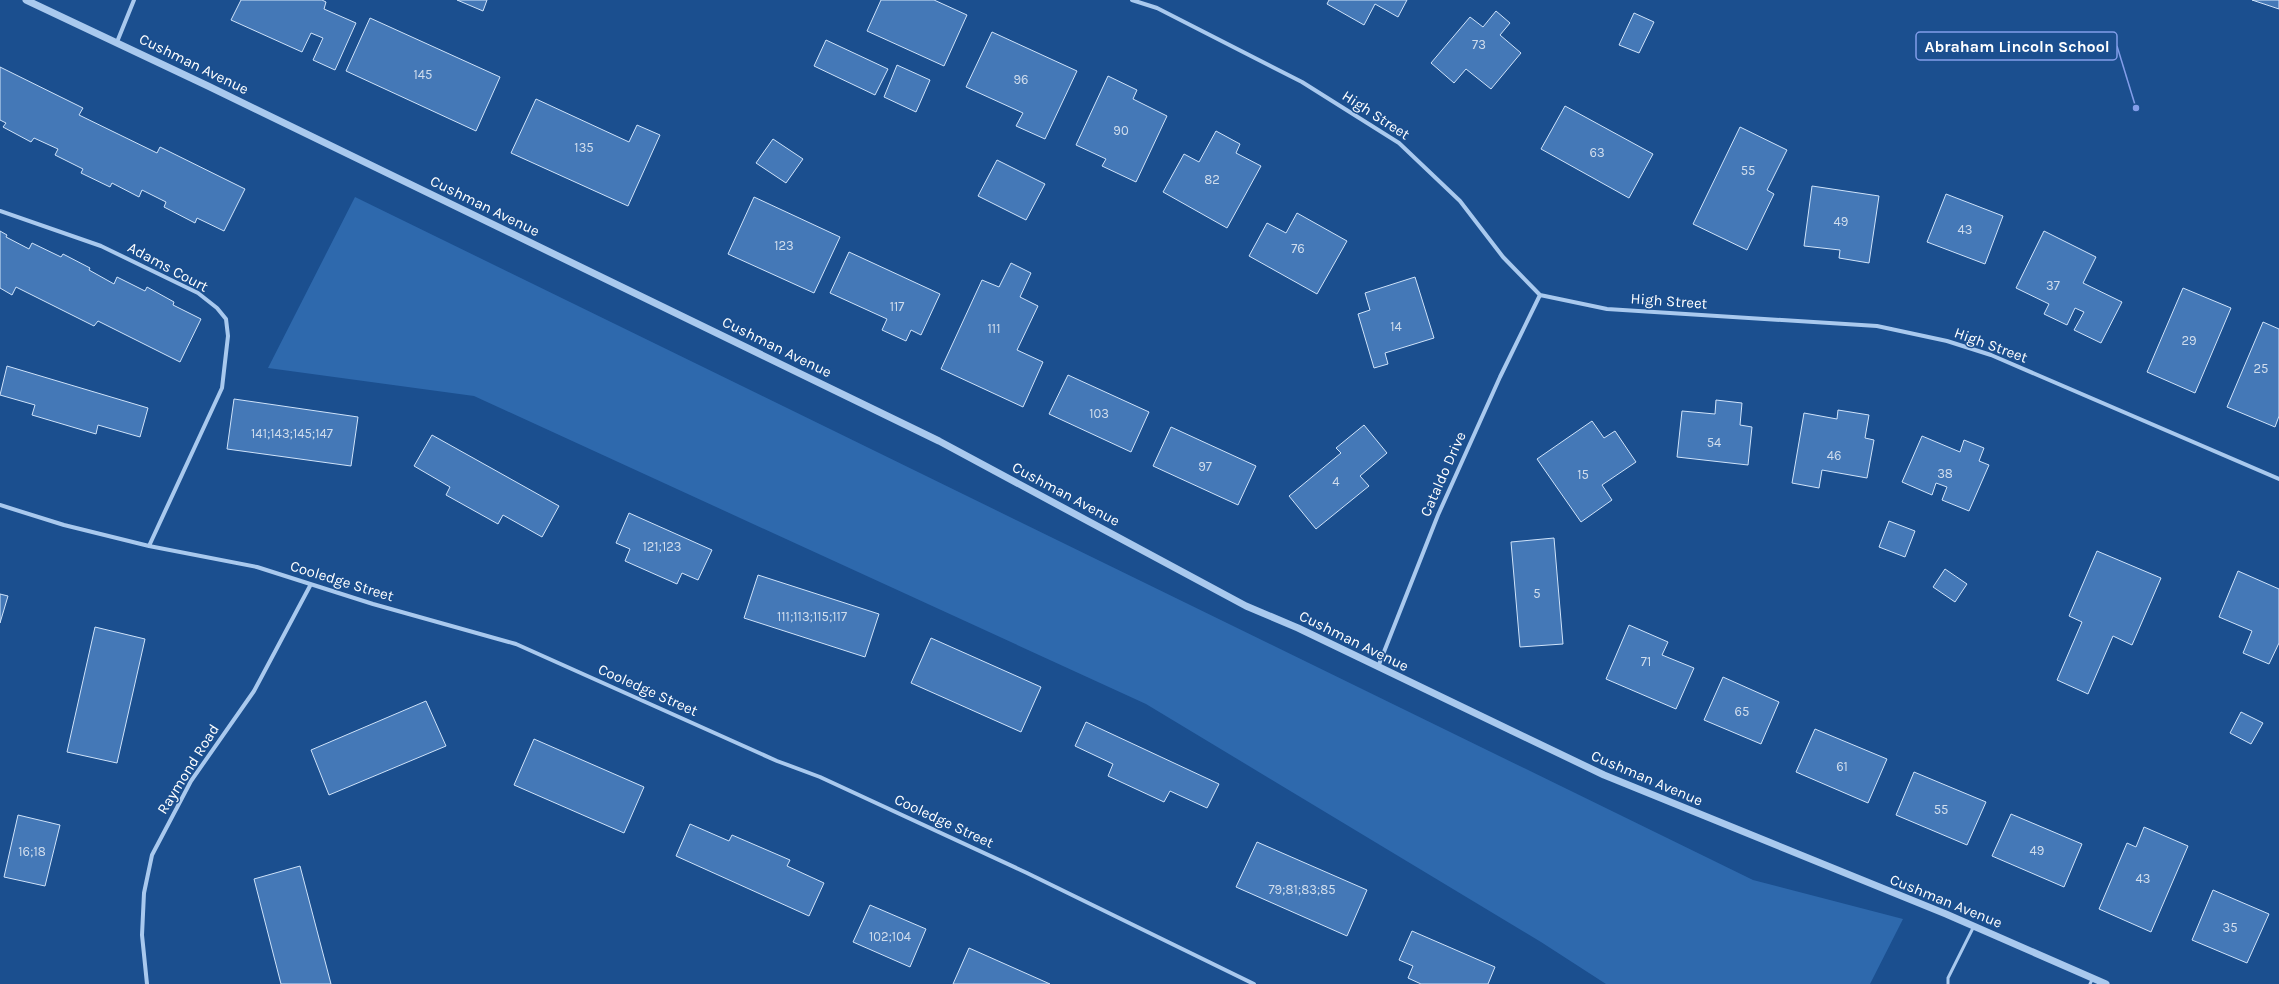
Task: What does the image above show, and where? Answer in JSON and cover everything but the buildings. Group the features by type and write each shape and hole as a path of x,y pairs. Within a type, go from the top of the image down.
{"street":[{"name":"Cushman Avenue","path":"26,0 117,42 939,441 1246,606 1298,628 1604,775 1974,926 2091,981 2106,984"},
{"path":"117,42 134,0"},
{"name":"High Street","path":"1132,0 1157,8 1302,82 1399,143 1460,201 1503,258 1540,295 1607,309 1877,326 1948,342 1991,355 2279,479"},
{"name":"Adams Court","path":"0,211 101,246 198,293 217,308 226,319 228,336 222,388 149,546"},
{"name":"Cataldo Drive","path":"1378,667 1438,515 1500,377 1540,295"},
{"name":"Cooledge Street","path":"0,505 64,525 149,546 256,567 373,604 516,644 777,761 820,777 1028,873 1254,984"},
{"name":"Raymond Road","path":"147,984 142,935 144,893 152,854 191,781 254,691 311,584"}],"lane":[{"path":"1948,984 1948,978 1974,926"}],"shaded area":[{"path":"355,197 1753,880 1903,919 1870,984 1606,984 1541,942 1146,704 474,396 268,368"}],"place":[{"name":"Abraham Lincoln School","path":"2136,108"}]}
